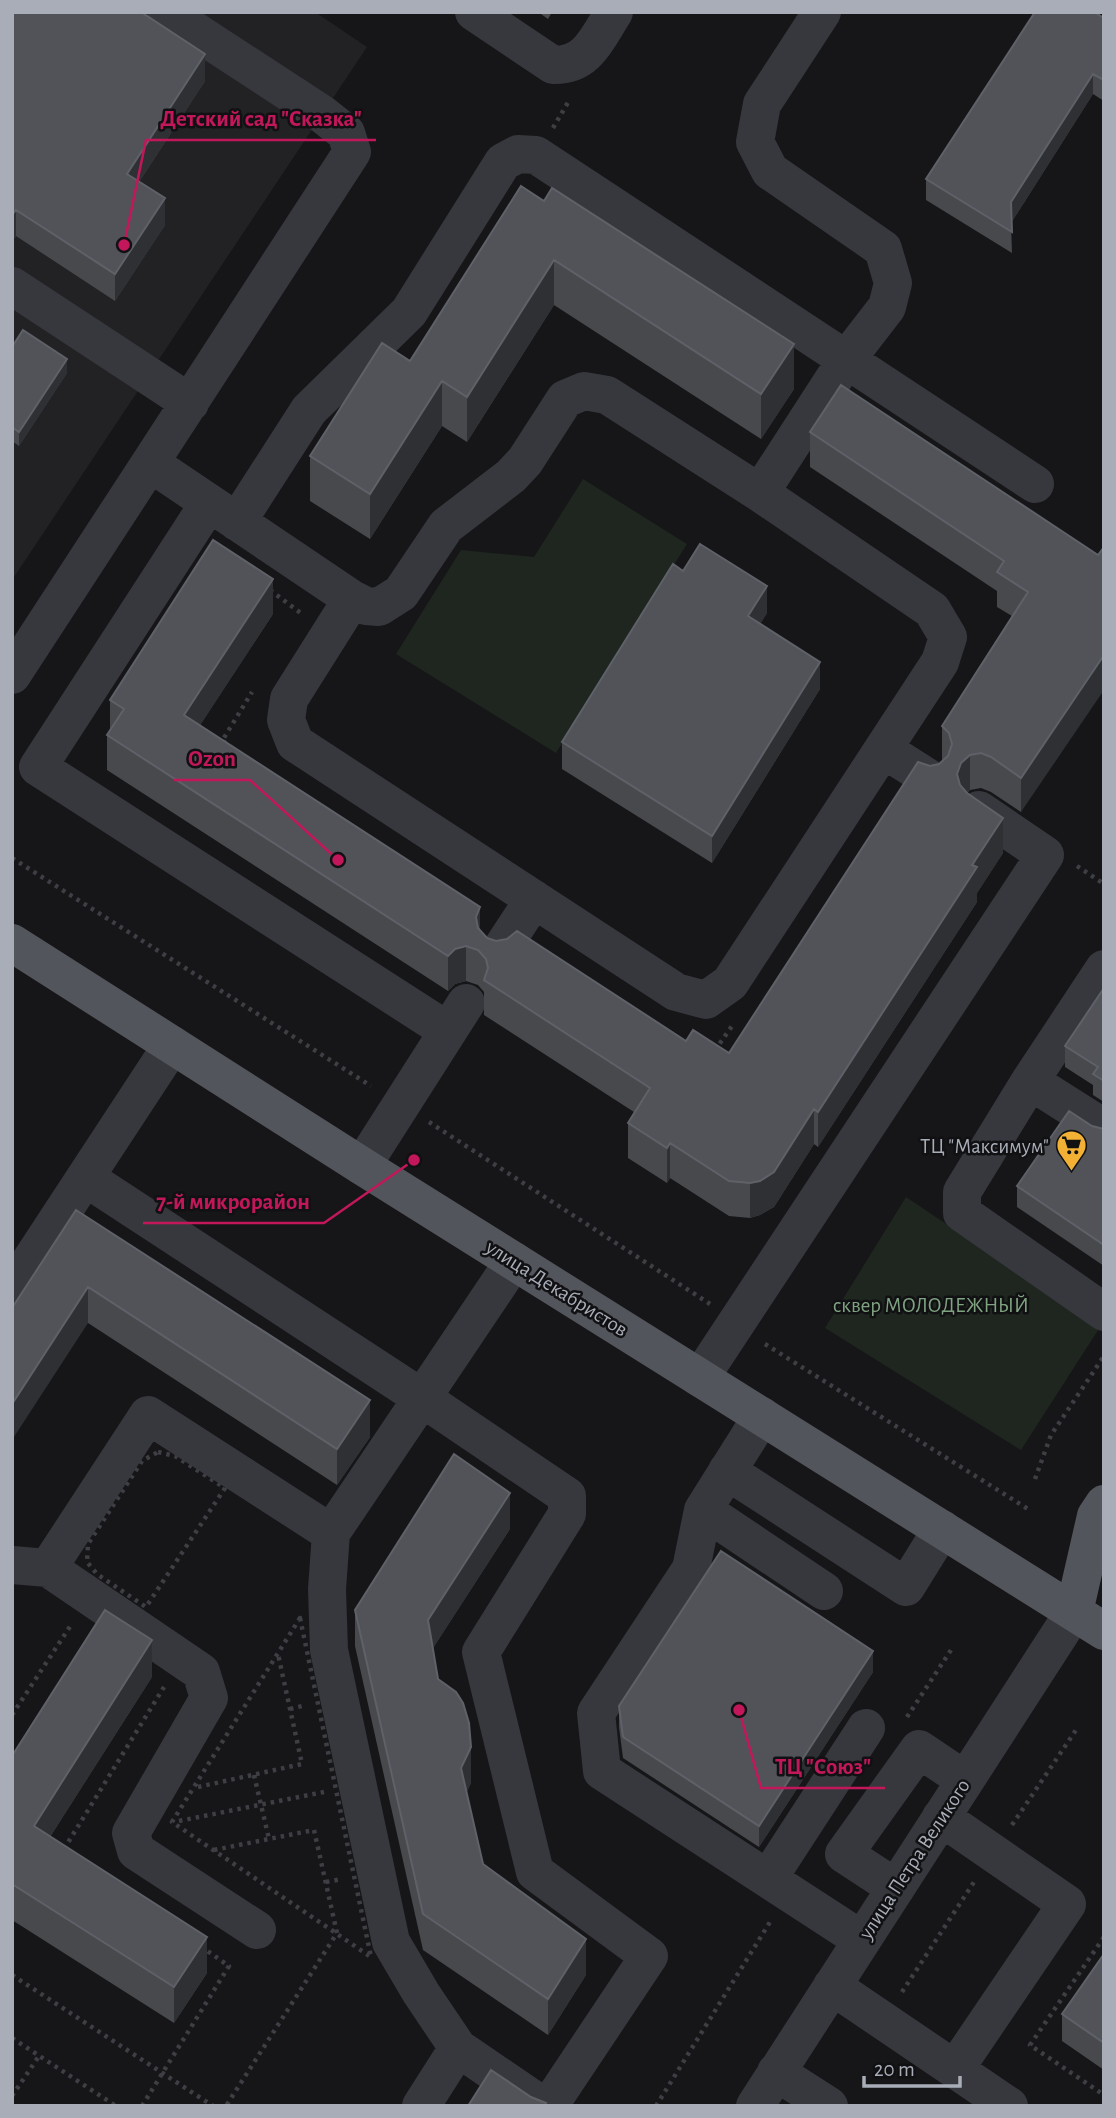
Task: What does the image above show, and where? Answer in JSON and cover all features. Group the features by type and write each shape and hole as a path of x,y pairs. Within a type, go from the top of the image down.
{"main road":[{"name":"улица Декабристов","path":"12,943 1089,1622"},
{"path":"1089,1622 1096,1517 1104,1504"},
{"path":"1089,1622 1104,1576"}],"street":[{"path":"12,675 352,152 346,133 322,114 166,12"},
{"path":"474,12 553,65 575,63 585,56 614,12"},
{"path":"760,493 846,360 887,307 893,283 883,249 771,171 755,142 762,104 822,12"},
{"path":"362,1166 457,1017 38,767 223,513 309,410 409,312 503,162 518,154 537,155 1035,484"},
{"path":"12,286 190,403"},
{"path":"150,463 352,599 366,606 379,607 401,593 446,526 511,476 525,461 565,399 584,391 607,395 760,493 932,610 948,636 940,662 730,983 706,1000 676,992 295,743 286,720 289,699 352,599"},
{"path":"883,749 930,779"},
{"path":"700,1378 1045,855 979,810"},
{"path":"498,954 534,899"},
{"path":"1104,969 961,1192 962,1213 1104,1312"},
{"path":"12,1289 172,1045"},
{"path":"1030,1081 1104,1128"},
{"path":"86,1178 567,1496 567,1514 481,1652 535,1872 649,1956 549,2106"},
{"path":"514,1261 331,1533 327,1589 329,1650 391,1942 458,2048 543,2106"},
{"path":"257,1930 136,1850 131,1833 209,1698 201,1672 22,1567 148,1415 331,1533"},
{"path":"762,1416 702,1510 691,1569 596,1713 602,1771 862,1940"},
{"path":"727,1471 906,1587 942,1529"},
{"path":"702,1510 824,1591"},
{"name":"улица Петра Великого","path":"755,2106 965,1780 1089,1622"},
{"path":"768,1878 866,1728"},
{"path":"895,1888 844,1854 919,1749 965,1780"},
{"path":"941,1817 1067,1904 955,2069"},
{"path":"832,1986 1009,2106"},
{"path":"421,2106 458,2048"},
{"path":"776,2072 829,2106"}],"path":[{"path":"537,155 570,100 566,65"},
{"path":"12,858 706,1300 736,1326 1028,1509"},
{"path":"710,1049 718,1046 736,1021"},
{"path":"1035,1479 1051,1435 1104,1356"},
{"path":"158,1452 175,1456 225,1488 146,1607 97,1574 87,1562 88,1544 142,1461 158,1452"},
{"path":"12,1715 76,1617"},
{"path":"300,1618 371,1957 172,1822 194,1787 300,1618"},
{"path":"194,1787 302,1764 278,1653"},
{"path":"884,2021 1078,1727"},
{"path":"254,1775 269,1839"},
{"path":"172,1822 336,1790"},
{"path":"213,1850 314,1830 337,1933 226,2106"},
{"path":"1104,1937 1030,2045 1104,2095"},
{"path":"12,1975 213,2106"},
{"path":"12,2039 116,2106"},
{"path":"12,2096 38,2056"}],"shaded area":[{"path":"12,12 315,12 367,47 12,580"}],"green space":[{"path":"583,479 687,544 556,753 396,654 461,550 534,557"},
{"name":"сквер МОЛОДЕЖНЫЙ","path":"906,1197 1100,1327 1021,1450 825,1328"}],"building":[{"path":"12,12 141,12 205,54 127,174 165,198 115,274 16,210 12,215"},
{"path":"1035,12 1094,12 1104,18 1104,80 1093,74 1011,202 1012,232 926,179"},
{"path":"521,186 544,201 552,188 794,344 761,394 554,260 467,397 442,381 370,494 310,456 382,343 410,361"},
{"path":"23,330 67,359 19,432 12,427 12,347"},
{"path":"841,385 1098,555 1104,547 1104,655 1021,778 981,753 970,755 961,763 957,774 960,785 1003,818 972,865 977,867 818,1112 814,1109 774,1172 760,1181 729,1181 670,1143 667,1148 628,1123 650,1088 484,980 488,968 486,959 478,950 466,946 455,949 448,956 107,735 124,709 110,700 213,540 273,579 184,715 480,907 476,917 478,928 487,938 496,941 507,939 517,931 686,1041 693,1030 729,1053 918,762 930,766 939,764 948,756 952,744 949,733 942,726 1028,592 997,572 1004,561 810,432"},
{"path":"700,544 767,586 748,616 820,662 712,836 562,742 673,564 683,571"},
{"path":"1104,988 1104,1081 1093,1074 1098,1067 1065,1046"},
{"name":"ТЦ \"Максимум\"","path":"1069,1111 1092,1126 1104,1129 1104,1245 1017,1186"},
{"path":"76,1210 370,1400 337,1449 88,1287 12,1404 12,1308"},
{"path":"454,1454 510,1493 428,1620 438,1679 456,1692 463,1703 469,1723 471,1747 461,1768 483,1864 586,1939 548,1999 423,1914 355,1610"},
{"path":"721,1551 873,1651 759,1826 623,1737 619,1706"},
{"path":"105,1610 152,1640 34,1826 207,1937 174,1987 12,1884 12,1756"},
{"path":"1104,1954 1104,2043 1062,2014"},
{"path":"491,2070 531,2097 546,2103 544,2106 468,2106"}],"place":[{"name":"Детский сад \"Сказка\"","path":"124,245"},
{"name":"Ozon","path":"338,860"},
{"name":"7-й микрорайон","path":"414,1160"},
{"name":"ТЦ \"Максимум\"","path":"1072,1173"},
{"name":"ТЦ \"Союз\"","path":"739,1710"}]}
